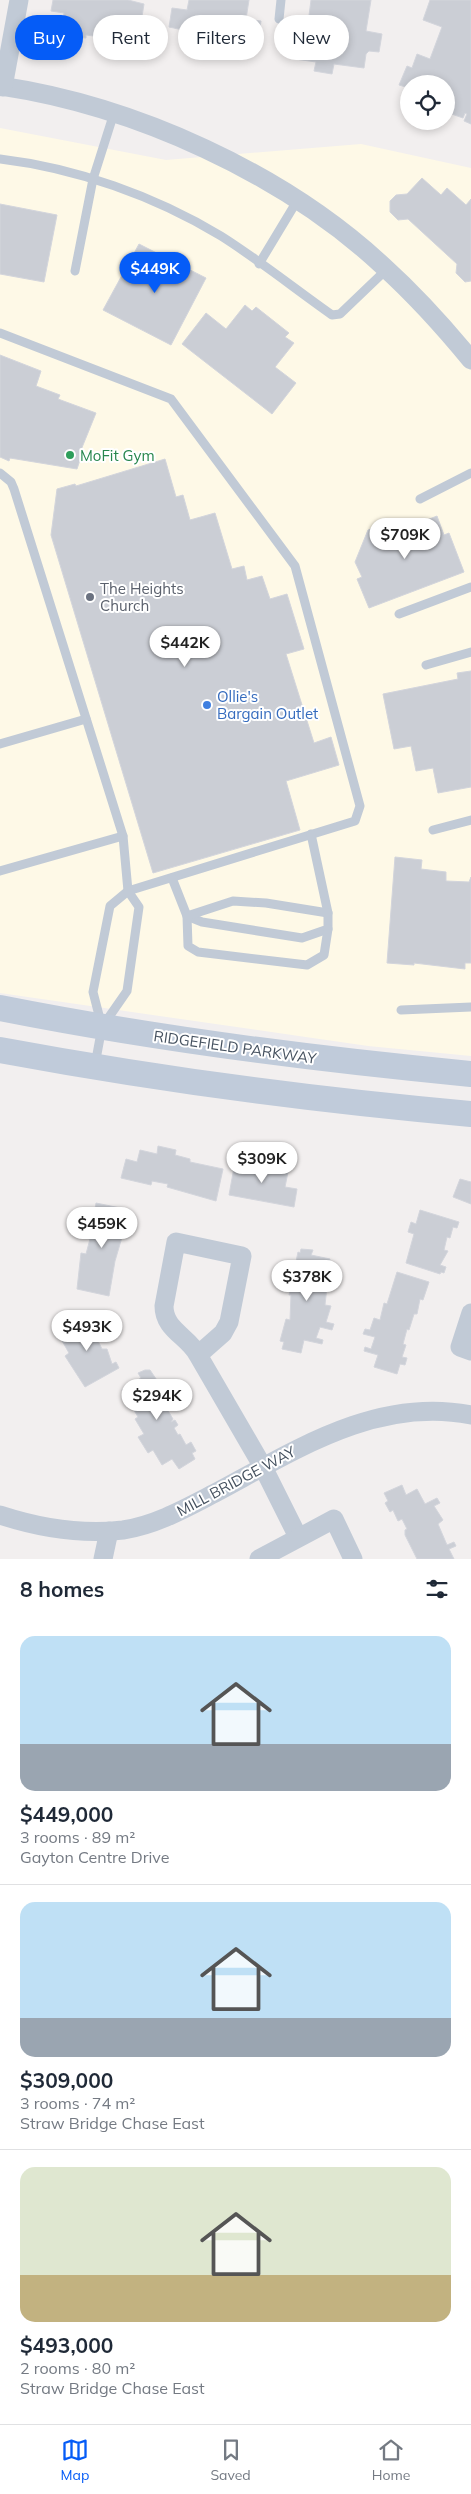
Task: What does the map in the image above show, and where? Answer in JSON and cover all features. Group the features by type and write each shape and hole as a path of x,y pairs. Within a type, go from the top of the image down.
{"main road":[{"name":"RIDGEFIELD PARKWAY","path":"0,1008 287,1055 471,1074"},
{"path":"0,1050 95,1068 310,1099 471,1114"}],"street":[{"path":"19,0 2,86 114,112 162,130 232,162 270,182 336,228 387,269 439,321 471,360"},
{"path":"198,1355 223,1333 229,1322 242,1256 176,1242 164,1306 164,1317 198,1355 263,1468 298,1537"},
{"path":"471,1313 460,1347 471,1350"},
{"name":"MILL BRIDGE WAY","path":"0,1515 61,1531 110,1531 147,1523 181,1511 307,1443 374,1418 402,1412 438,1412 471,1415"},
{"path":"259,1559 334,1519 353,1559"},
{"path":"103,1559 110,1531"}],"lane":[{"path":"279,15 281,0"},
{"path":"75,271 93,179 114,112"},
{"path":"0,159 93,179 163,206 220,236 332,315 340,314 387,269"},
{"path":"259,264 297,201"},
{"path":"0,333 171,399 295,566 360,806 355,821 128,891 110,906 93,992 102,1026 95,1068"},
{"path":"0,473 11,482 123,836 128,891 139,907 127,991 102,1026"},
{"path":"420,499 470,476"},
{"path":"399,614 471,587"},
{"path":"426,664 471,652"},
{"path":"0,744 86,719"},
{"path":"433,830 471,820"},
{"path":"172,878 187,916 188,946 198,952 307,965 324,956 328,929 328,912 311,834"},
{"path":"0,871 123,836"},
{"path":"187,916 233,901 266,903 328,912"},
{"path":"187,916 202,922 302,938 328,929"},
{"path":"402,1010 471,1007"}],"shaded area":[{"path":"0,128 166,160 361,144 471,168 471,1056 368,1046 0,993"}],"building":[{"path":"53,0 128,0 144,4 142,15 93,15 93,36 86,35 86,38 83,38 83,15 64,15 64,13 51,11"},
{"path":"189,0 249,0 247,15 178,15 178,29 169,27 172,8 187,10"},
{"path":"311,0 371,0 366,31 382,34 379,52 369,51 366,54 364,68 334,64 332,74 314,71 316,62 302,60 349,60 349,15 309,15"},
{"path":"430,0 471,0 471,124 464,121 467,114 465,113 463,118 455,115 455,75 403,75 407,66 412,68 417,54 430,59 442,27 423,20"},
{"path":"422,178 441,195 447,188 466,205 471,199 471,281 465,282 456,273 457,264 408,219 398,220 390,212 390,201 396,195 407,194"},
{"path":"0,204 57,215 44,282 0,274"},
{"path":"139,244 206,278 171,345 103,310"},
{"path":"245,305 252,311 256,307 289,333 285,337 294,343 275,367 296,383 272,414 182,344 206,313 226,329"},
{"path":"0,355 41,371 36,386 60,395 58,399 96,413 81,450 83,451 77,469 10,458 9,461 0,457"},
{"path":"165,459 176,497 183,495 190,520 215,513 232,569 244,566 247,580 262,576 270,599 287,594 304,649 286,654 314,743 331,737 339,765 286,781 300,830 153,873 51,535 57,489 75,484 76,486"},
{"path":"437,516 444,535 449,533 464,572 369,608 357,579 362,577 355,562 368,530 392,522 399,531"},
{"path":"471,671 471,787 438,793 433,768 416,771 411,746 394,749 383,694 458,679 457,673"},
{"path":"395,857 422,860 421,869 446,872 446,881 469,882 471,877 471,963 465,963 465,969 414,963 414,965 387,963"},
{"path":"158,1146 176,1150 175,1155 190,1159 190,1162 223,1169 216,1201 167,1187 168,1184 152,1181 151,1185 121,1178 126,1159 137,1162 140,1150 157,1154"},
{"path":"266,1160 273,1161 271,1171 283,1174 284,1166 289,1167 285,1187 297,1189 294,1207 229,1195 235,1162 252,1165 253,1162 265,1165"},
{"path":"460,1179 471,1182 471,1204 453,1197"},
{"path":"96,1203 130,1210 115,1261 109,1296 77,1289 81,1253 86,1254 90,1239 85,1238 89,1220 93,1221"},
{"path":"420,1210 459,1222 457,1228 453,1227 450,1238 447,1237 444,1250 448,1251 440,1265 446,1267 444,1273 441,1272 440,1274 406,1263 414,1234 408,1232 411,1222 416,1224"},
{"path":"301,1249 313,1250 311,1255 330,1259 325,1305 331,1306 326,1322 334,1324 332,1330 320,1327 316,1338 323,1340 322,1344 304,1340 301,1353 282,1349 284,1342 280,1341 286,1319 290,1320 291,1295 289,1295 298,1252 300,1253"},
{"path":"397,1272 429,1282 423,1300 420,1299 417,1314 414,1314 409,1330 407,1329 403,1344 406,1345 402,1357 407,1358 405,1365 400,1364 397,1374 374,1367 378,1355 364,1351 365,1347 371,1349 375,1337 363,1334 365,1329 370,1330 374,1318 380,1320 384,1303 387,1304"},
{"path":"84,1314 87,1321 93,1318 97,1327 92,1329 102,1349 107,1349 112,1364 116,1362 119,1368 85,1387 65,1356 69,1353 61,1339 72,1333 66,1323"},
{"path":"150,1370 165,1392 161,1394 171,1406 167,1409 173,1419 171,1422 175,1420 178,1425 174,1428 178,1435 180,1434 186,1445 191,1442 196,1451 192,1453 195,1459 179,1469 172,1459 162,1465 153,1450 148,1453 138,1437 144,1434 135,1419 138,1417 122,1390 141,1378 138,1373"},
{"path":"402,1485 406,1495 417,1489 425,1504 437,1498 440,1503 434,1506 443,1520 438,1524 447,1545 454,1542 456,1546 449,1549 454,1559 417,1559 405,1535 405,1530 407,1529 402,1519 398,1521 393,1510 390,1512 385,1503 388,1501 384,1493"}],"place":[{"name":"MoFit Gym","path":"70,455"},
{"name":"The Heights Church","path":"90,597"},
{"name":"Ollie's Bargain Outlet","path":"207,705"}]}
